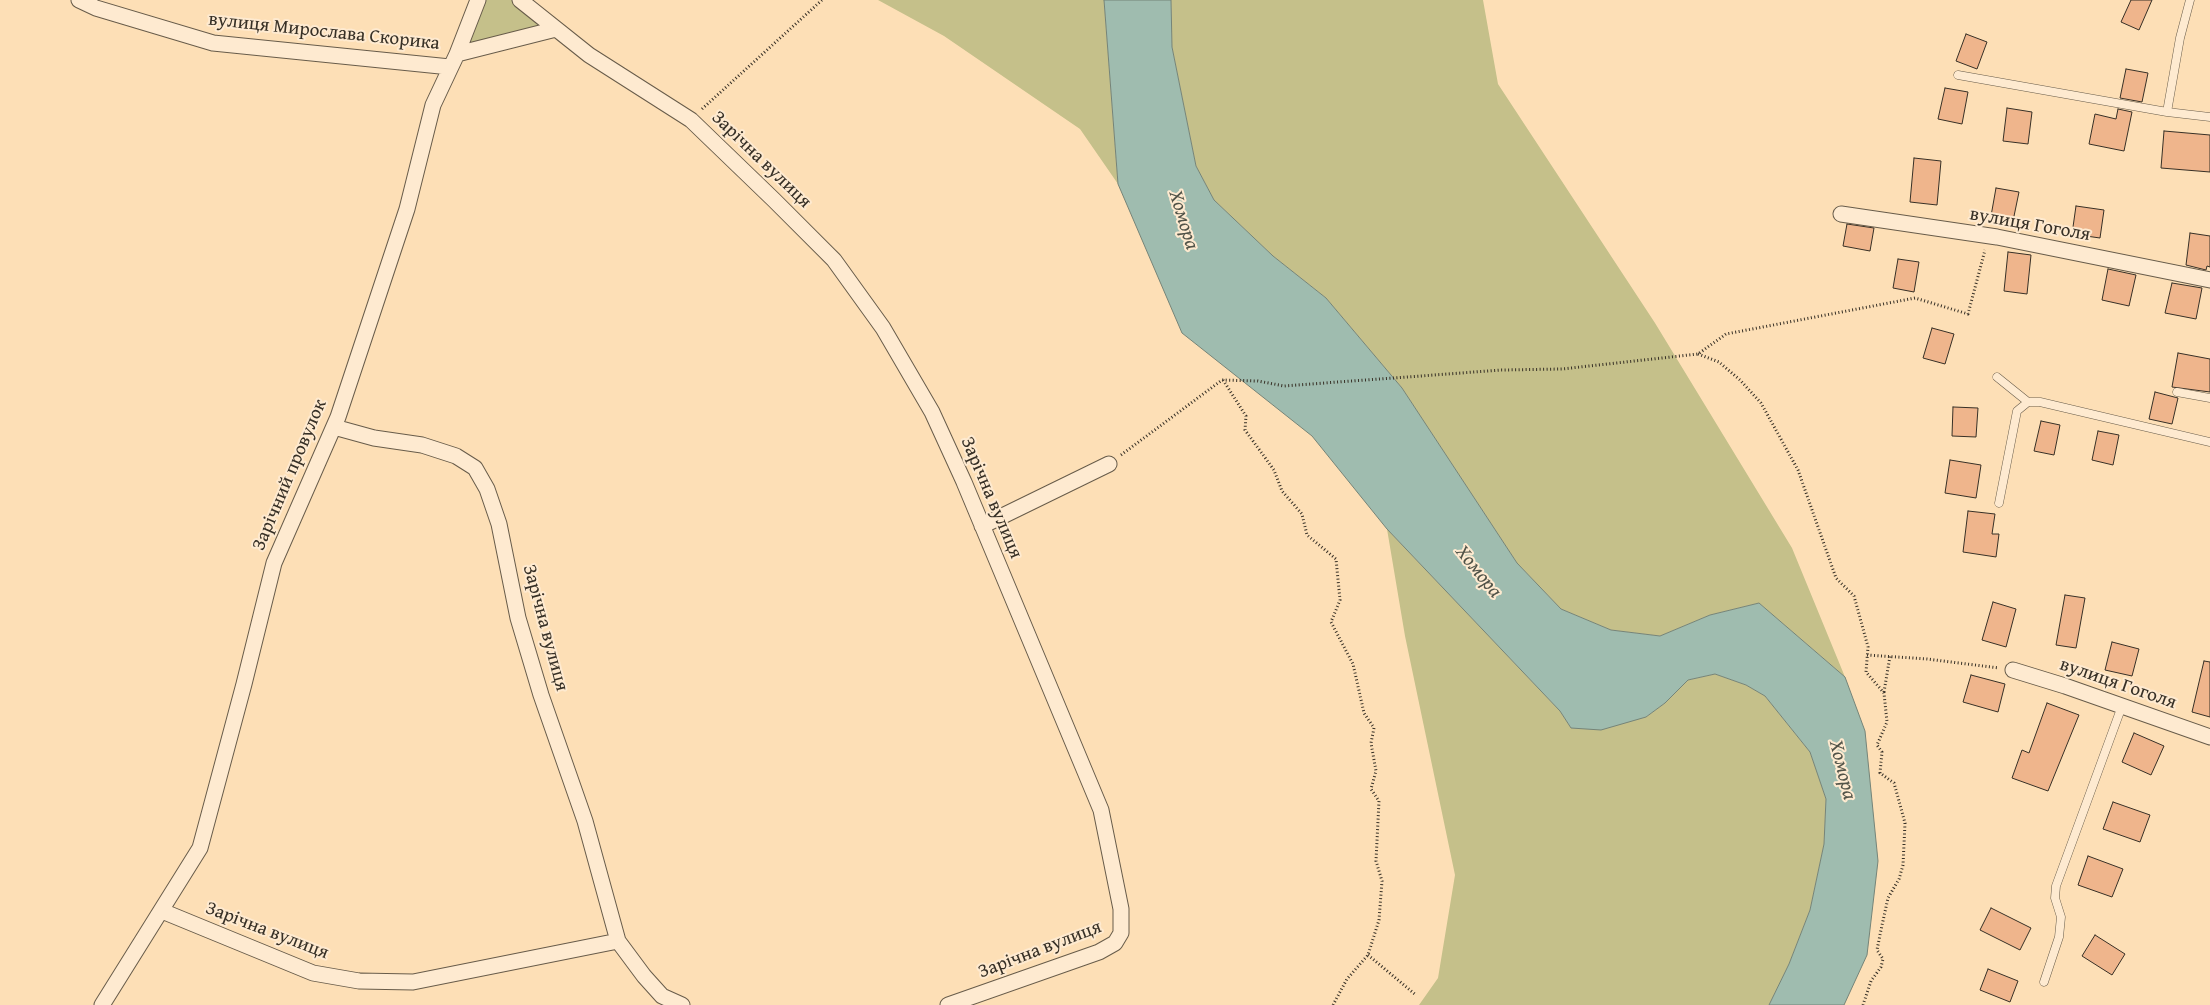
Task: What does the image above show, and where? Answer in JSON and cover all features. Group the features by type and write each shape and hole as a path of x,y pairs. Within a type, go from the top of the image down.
{"street":[{"name":"вулиця Мирослава Скорика","path":"79,0 96,8 213,42 454,60 556,30"},
{"name":"Зарічний провулок","path":"162,911 200,848 274,563 334,427 407,209 433,105 454,60 478,0"},
{"name":"Зарічна вулиця","path":"520,0 589,55 691,120 834,260 883,328 932,412 982,526 1101,810 1121,909 1121,933 1115,943 1099,952 948,1005"},
{"name":"вулиця Гоголя","path":"1841,214 1997,237 2210,280"},
{"name":"Зарічна вулиця","path":"334,427 374,438 422,446 456,456 475,468 487,489 499,524 521,628 541,695 585,821 618,941 644,976 662,996 682,1005"},
{"path":"982,526 1109,464"},
{"name":"вулиця Гоголя","path":"2013,670 2210,737"},
{"name":"Зарічна вулиця","path":"162,911 313,973 359,982 413,982 618,941"},
{"path":"102,1005 162,911"}],"lane":[{"path":"2167,112 2180,38 2190,0"},
{"path":"1958,75 2167,112 2210,117"},
{"path":"1997,377 2028,402 2040,402 2210,442"},
{"path":"2178,392 2210,398"},
{"path":"1999,503 2017,411 2028,402"},
{"path":"2044,982 2059,937 2061,917 2055,898 2056,886 2122,706"}],"path":[{"path":"691,120 822,0"},
{"path":"1698,354 1726,334 1915,298 1968,314 1985,248 1997,237"},
{"path":"1109,464 1222,380 1284,386 1502,370 1562,369 1698,354 1719,362 1740,380 1761,403 1798,470 1836,578 1854,596 1868,647 1866,672 1884,693"},
{"path":"1222,380 1246,416 1245,430 1274,470 1282,491 1302,514 1307,534 1336,559 1340,600 1331,622 1353,664 1364,714 1374,728 1371,743 1376,771 1372,789 1379,801 1376,861 1382,881 1379,920 1368,955 1347,980 1333,1005"},
{"path":"1868,655 2013,670"},
{"path":"1864,1005 1870,981 1881,967 1883,959 1877,950 1881,930 1888,898 1899,879 1903,865 1905,823 1894,783 1880,773 1882,752 1877,744 1887,722 1884,693 1890,656"},
{"path":"1368,955 1416,995"}],"shaded area":[{"path":"478,0 520,0 556,29 457,54"},
{"path":"878,0 1104,0 1118,184 1080,129 944,36"},
{"path":"1171,0 1483,0 1498,84 1655,323 1792,548 1845,677 1759,603 1710,615 1660,636 1611,630 1561,609 1517,563 1402,388 1326,298 1273,256 1214,200 1196,166 1172,47"},
{"path":"1387,529 1560,711 1571,728 1646,717 1665,703 1688,680 1715,674 1746,685 1765,696 1810,752 1826,799 1824,844 1810,910 1789,964 1769,1005 1419,1005 1438,978 1455,875 1405,636"}],"water":[{"name":"Хомора","path":"1104,0 1171,0 1172,47 1196,166 1214,200 1273,256 1326,298 1402,388 1517,563 1561,609 1611,630 1660,636 1710,615 1759,603 1845,677 1865,731 1878,861 1867,955 1844,1005 1769,1005 1789,964 1810,910 1824,844 1826,799 1810,752 1765,696 1746,685 1715,674 1688,680 1665,703 1646,717 1601,730 1571,728 1560,711 1387,529 1312,436 1182,333 1118,184"}],"building":[{"path":"2131,0 2152,0 2139,30 2121,22"},
{"path":"1966,34 1987,42 1977,69 1956,61"},
{"path":"2126,69 2148,73 2142,102 2120,98"},
{"path":"1945,88 1968,92 1962,124 1938,119"},
{"path":"2007,108 2032,112 2028,144 2003,141"},
{"path":"2118,109 2132,112 2124,151 2089,144 2095,114 2116,119"},
{"path":"2164,131 2210,135 2210,172 2161,168"},
{"path":"1914,158 1941,161 1937,205 1910,202"},
{"path":"1996,188 2019,192 2013,221 1991,216"},
{"path":"2076,206 2104,210 2100,238 2072,234"},
{"path":"1847,224 1874,228 1870,251 1843,246"},
{"path":"2190,233 2210,236 2210,267 2207,266 2206,270 2186,265"},
{"path":"2008,252 2031,255 2027,294 2004,291"},
{"path":"1898,259 1919,262 1914,292 1893,288"},
{"path":"2108,269 2136,275 2129,306 2102,300"},
{"path":"2172,283 2202,288 2196,319 2165,313"},
{"path":"1932,328 1954,334 1945,364 1923,358"},
{"path":"2178,353 2210,359 2210,392 2172,387"},
{"path":"2155,392 2178,398 2172,424 2149,419"},
{"path":"1953,407 1978,408 1976,437 1952,436"},
{"path":"2041,421 2060,425 2054,455 2034,451"},
{"path":"2098,431 2119,435 2113,465 2092,460"},
{"path":"1950,460 1981,465 1976,498 1945,493"},
{"path":"1968,511 1995,514 1992,534 1999,534 1996,557 1963,552"},
{"path":"2065,595 2085,598 2076,648 2056,645"},
{"path":"1993,602 2016,609 2006,647 1982,640"},
{"path":"2112,642 2139,649 2132,676 2105,670"},
{"path":"2204,661 2210,662 2210,717 2192,712"},
{"path":"1971,675 2005,684 1998,712 1963,702"},
{"path":"2047,703 2079,715 2048,791 2012,778 2022,750 2029,753"},
{"path":"2134,733 2164,746 2151,775 2122,762"},
{"path":"2113,802 2150,815 2140,842 2103,829"},
{"path":"2088,856 2123,869 2112,897 2078,885"},
{"path":"1991,908 2031,928 2020,950 1980,930"},
{"path":"2095,935 2125,954 2112,975 2082,956"},
{"path":"1988,969 2018,981 2010,1002 1980,990"}]}
